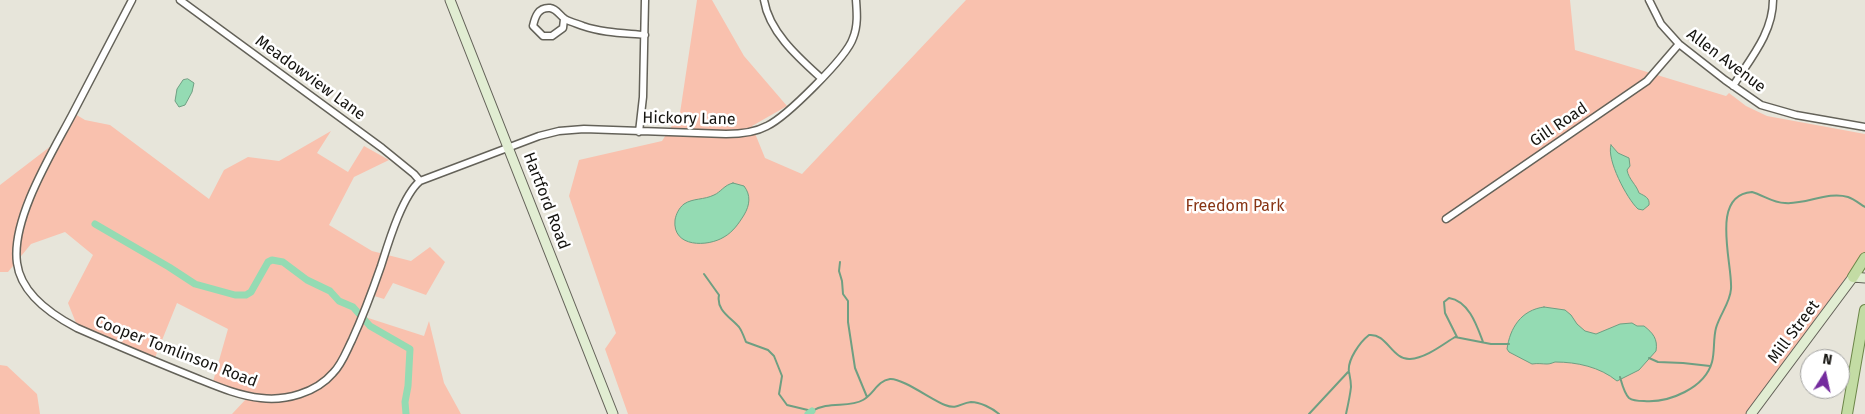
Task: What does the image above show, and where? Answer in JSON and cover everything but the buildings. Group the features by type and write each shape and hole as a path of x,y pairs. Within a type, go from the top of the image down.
{"main road":[{"path":"1853,277 1865,258"},
{"path":"1846,414 1865,310"}],"street":[{"name":"Cooper Tomlinson Road","path":"132,0 38,179 24,214 18,240 17,264 24,282 42,304 64,321 76,328 161,364 251,397 281,398 301,394 323,382 340,365 368,306 389,241 406,200 420,181"},
{"name":"Meadowview Lane","path":"180,0 382,148 420,181"},
{"name":"Hartford Road","path":"450,0 613,414"},
{"path":"640,132 643,106 645,0"},
{"path":"764,0 766,10 788,48 821,78"},
{"name":"Hickory Lane","path":"509,148 546,134 567,130 726,134 752,132 768,126 782,117 821,78 851,44 856,28 856,0"},
{"name":"Allen Avenue","path":"1649,0 1661,24 1679,44 1749,98 1767,107 1796,115 1865,127"},
{"path":"1733,86 1767,31 1773,0"},
{"path":"564,19 563,28 552,36 543,36 533,26 535,17 543,9 551,8 560,13 564,19 598,30 645,35"},
{"name":"Gill Road","path":"1446,219 1647,81 1679,44"},
{"path":"420,181 509,148"},
{"path":"1853,277 1865,278"},
{"name":"Mill Street","path":"1751,414 1853,277"}],"green space":[{"name":"Freedom Park","path":"697,0 712,0 744,56 787,106 752,126 765,158 802,174 966,0 1570,0 1575,50 1726,96 1729,93 1746,106 1767,116 1865,134 1865,255 1850,272 1746,414 628,414 605,349 616,333 569,196 579,160 662,141 680,113"},
{"path":"75,114 85,120 110,125 209,199 224,170 248,157 279,161 331,131 317,153 348,172 364,146 389,160 354,177 329,225 372,251 411,261 430,247 445,262 426,295 393,283 384,299 371,295 362,316 424,336 429,321 444,383 461,414 232,414 247,398 212,385 228,329 177,303 154,360 78,328 68,303 93,255 65,232 31,244 8,272 0,272 0,185 64,136"},
{"path":"0,365 7,366 37,394 40,414 0,414"}],"shaded area":[{"path":"188,79 194,83 192,92 185,105 179,107 175,101 177,89 183,80"},
{"path":"1611,145 1618,153 1629,158 1630,166 1627,170 1629,177 1639,193 1649,201 1649,205 1643,210 1638,209 1633,204 1618,178 1610,151"},
{"path":"733,183 744,186 749,200 746,211 733,230 717,240 701,243 692,243 679,236 675,220 682,206 687,202 714,195 727,185"},
{"path":"1544,307 1565,310 1585,331 1596,334 1620,324 1632,323 1637,326 1644,326 1654,337 1656,351 1639,370 1617,381 1603,372 1580,364 1555,362 1532,364 1509,352 1507,349 1511,334 1518,321 1529,312"}],"waterway":[{"path":"1620,377 1624,391 1629,398 1636,401 1654,401 1685,392 1702,379 1708,371 1713,358 1716,328 1727,304 1731,289 1726,232 1727,217 1731,205 1739,196 1752,192 1781,203 1840,196 1850,198 1865,207"},
{"path":"95,224 195,284 235,295 246,295 251,292 268,262 272,260 283,262 307,280 330,291 339,301 353,307 370,326 410,349 405,402 406,414"},
{"path":"840,262 839,271 843,294 848,301 848,322 855,368 867,397"},
{"path":"704,274 719,295 722,309 739,327 746,342 768,350 774,356 782,376 779,394 787,405 812,411 825,406 851,404 863,400 882,382 890,379 909,385 945,405 956,407 974,402 986,406 999,414"},
{"path":"1457,337 1445,313 1444,302 1449,298 1456,300 1467,309 1475,322 1483,342"},
{"path":"1346,414 1351,387 1350,362 1358,347 1369,335 1375,335 1399,355 1410,359 1428,354 1455,337 1491,344 1509,344"},
{"path":"1649,358 1658,362 1710,366"},
{"path":"1309,414 1348,372"},
{"path":"808,414 812,411"}]}
